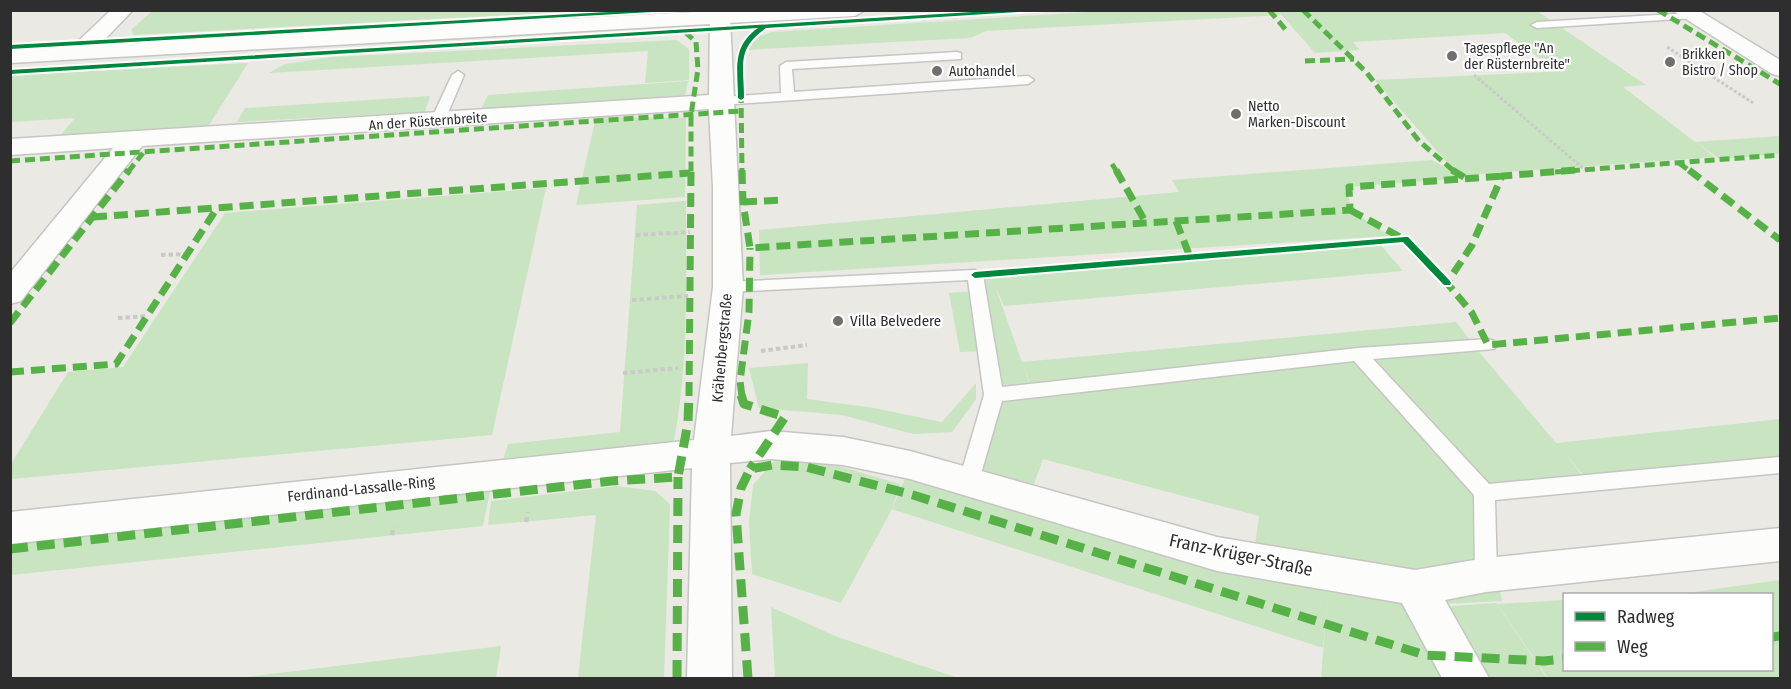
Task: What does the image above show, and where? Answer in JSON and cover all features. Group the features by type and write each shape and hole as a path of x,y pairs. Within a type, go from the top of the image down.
{"street":[{"path":"79,53 123,10"},
{"path":"10,56 855,10"},
{"path":"1687,13 1780,69"},
{"name":"Krähenbergstraße","path":"709,678 711,450 728,287 727,187 721,101 720,18"},
{"name":"An der Rüsternbreite","path":"10,147 721,101"},
{"path":"10,294 134,139"},
{"name":"Franz-Krüger-Straße","path":"711,450 771,445 843,451 910,465 968,484 1217,554 1415,588 1486,575 1780,545"},
{"name":"Ferdinand-Lassalle-Ring","path":"10,528 711,450"},
{"path":"1415,588 1466,678"}],"lane":[{"path":"1537,25 1687,13"},
{"path":"788,95 786,66 957,56"},
{"path":"438,120 458,75"},
{"path":"721,101 1028,80"},
{"path":"728,287 975,275 994,395 968,484"},
{"path":"994,395 1358,354 1488,345"},
{"path":"1358,354 1484,493 1486,575"},
{"path":"1484,493 1780,465"}],"path":[{"path":"1659,41 1753,103"},
{"path":"1474,75 1585,170"},
{"path":"636,236 690,232"},
{"path":"160,255 187,254"},
{"path":"632,300 689,296"},
{"path":"118,318 147,316"},
{"path":"756,351 807,345"},
{"path":"623,373 679,368"}],"green space":[{"path":"153,10 584,11 134,35 131,30"},
{"path":"1105,11 1537,11 1646,85 1623,87 1695,142 1780,136 1780,154 1719,159 1698,143 1714,157 1465,175 1451,167 1375,80 1567,71 1556,70 1505,33 1353,42 1360,50 1315,53 1279,12 1280,15 986,31 970,38 745,50 755,38 772,32"},
{"path":"676,40 689,49 689,80 645,83 648,51 269,73 285,64 332,57"},
{"path":"248,63 209,125 60,136 75,118 11,122 11,75"},
{"path":"688,81 685,95 481,109 488,95"},
{"path":"430,96 425,112 237,122 245,108"},
{"path":"596,117 686,118 685,197 576,205"},
{"path":"1432,160 1465,178 1348,187 1350,210 1390,236 760,275 759,230 1179,192 1172,180"},
{"path":"546,188 492,435 11,479 11,464 68,372 123,367 225,213"},
{"path":"686,201 684,355 673,446 498,475 508,444 620,432 637,205"},
{"path":"1379,243 1403,271 1004,306 995,286 1022,362 1456,322 1474,345 1032,390 1023,364 1031,390 995,394 976,276"},
{"path":"977,291 985,351 960,352 949,293"},
{"path":"1475,347 1556,443 1780,419 1780,463 1588,481 1564,452 1587,482 1484,492 1360,355"},
{"path":"1358,354 1483,493 1502,601 1423,605 1253,561 1259,516 1043,459 1028,500 970,483 996,395"},
{"path":"808,363 807,399 874,408 942,422 976,383 976,399 952,432 913,434 842,415 759,408 749,368"},
{"path":"775,460 839,466 900,484 892,509 841,603 752,574 749,523 753,485"},
{"path":"910,467 1422,607 1464,678 1321,678 1328,596 1323,648 892,509"},
{"path":"493,477 483,526 11,575 10,535"},
{"path":"617,486 655,491 670,504 664,678 578,678 596,515 488,525 491,501"},
{"path":"1780,580 1780,678 1548,678 1497,604 1563,600 1563,671 1773,671 1773,593 1687,593"},
{"path":"1496,603 1547,678 1467,678 1425,608"},
{"path":"771,607 835,636 958,678 775,678"},
{"path":"501,646 496,678 238,678"}],"marked path":[{"path":"1269,10 1286,30"},
{"path":"1303,10 1367,73 1419,141 1450,169 1467,179"},
{"path":"1658,10 1780,84"},
{"path":"10,549 611,481 678,477 688,422 691,115 698,69 696,42 685,32"},
{"path":"1305,61 1354,59"},
{"path":"741,93 743,202 750,248 1350,210 1349,187 1502,176"},
{"path":"10,161 741,111"},
{"path":"10,323 143,153"},
{"path":"1780,155 1502,176 1472,245 1447,283 1472,313 1488,345 1780,318"},
{"path":"1679,163 1780,240"},
{"path":"1112,164 1146,223"},
{"path":"93,217 690,173"},
{"path":"743,202 783,200"},
{"path":"10,372 116,364 217,208"},
{"path":"1350,210 1402,238"},
{"path":"1176,221 1190,257"},
{"path":"750,248 749,312 746,350 740,376 741,395 744,404 785,417 750,469"},
{"path":"748,678 736,514 741,488 750,469 772,465 806,467 913,495 1425,655 1544,661 1563,659"},
{"path":"677,678 678,477"},
{"path":"1773,637 1780,636"}],"cycle path":[{"path":"10,47 685,10"},
{"path":"10,72 1046,10"},
{"path":"741,98 740,65 743,48 754,33 765,26"},
{"path":"975,275 1405,239 1447,283"}],"place":[{"name":"Tagespflege \"An der Rüsternbreite\"","path":"1452,56"},
{"name":"Brikken Bistro / Shop","path":"1670,62"},
{"name":"Autohandel","path":"937,71"},
{"name":"Netto Marken-Discount","path":"1236,114"},
{"name":"Villa Belvedere","path":"838,321"}]}
